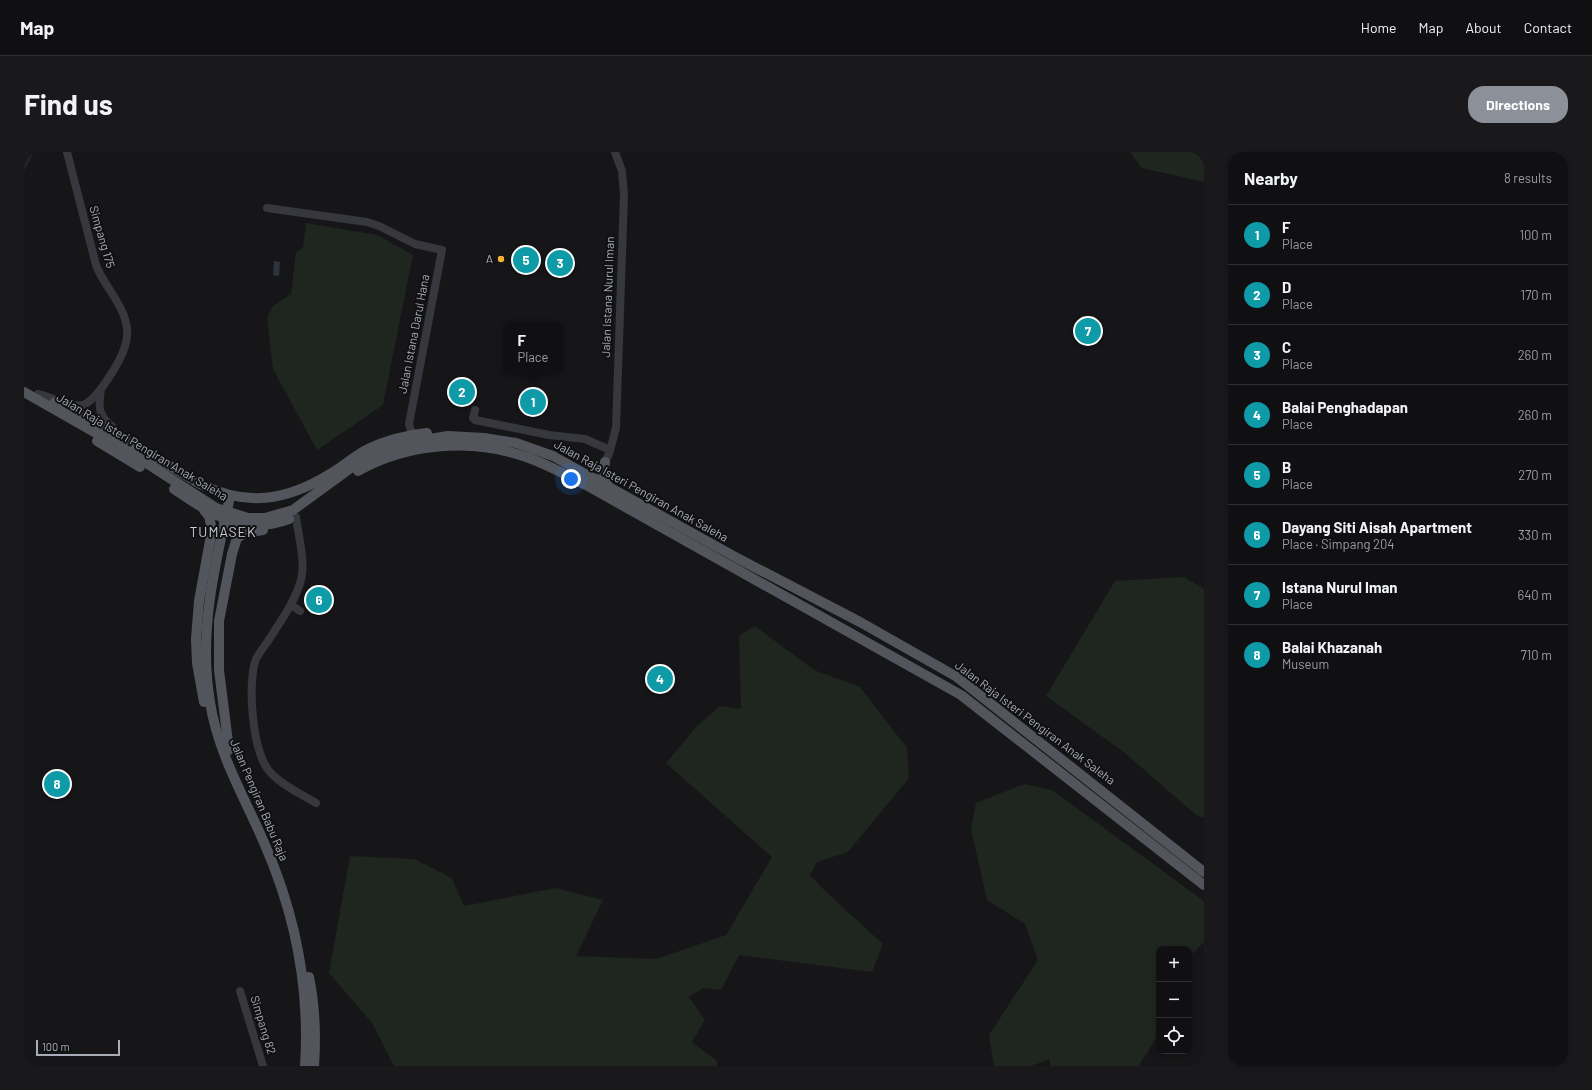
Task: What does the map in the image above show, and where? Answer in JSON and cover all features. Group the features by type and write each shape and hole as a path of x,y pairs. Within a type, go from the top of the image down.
{"main road":[{"path":"24,391 38,394 98,422 200,484 233,497 263,499 294,492 331,474 369,449 389,441 415,434 444,432 464,436"},
{"name":"Jalan Raja Isteri Pengiran Anak Saleha","path":"24,391 131,453 216,508 248,518 265,518 293,510 359,462 387,450 433,438 464,436 502,441 529,447 553,456 581,471 592,480 961,695 1204,885"},
{"name":"Jalan Raja Isteri Pengiran Anak Saleha","path":"24,399 129,460 203,509 220,518 242,524 266,525 282,522 296,517 351,475 366,466 403,453 434,447 464,446 506,452 592,480 609,487 739,560 860,622 956,677 1204,872"},
{"path":"605,462 603,477 609,487"},
{"name":"Jalan Pengiran Babu Raja","path":"233,497 214,605 209,675 226,752 275,870 299,949 305,997 305,1066"},
{"path":"203,509 209,516 212,524 210,546 200,601 196,639 197,663 205,710 215,737 226,752"},
{"path":"226,752 220,689 218,643 219,621 232,554 237,538 241,535 272,527 282,522"},
{"path":"210,546 215,533 221,529 226,530 231,534 232,554"},
{"name":"Jalan Pengiran Babu Raja","path":"226,752 279,869 303,948 313,998 315,1051 314,1066"}],"street":[{"name":"Simpang 175","path":"38,394 77,406 87,403 101,389 124,348 128,329 122,311 100,275 96,265 67,152"},
{"name":"Jalan Istana Nurul Iman","path":"592,480 605,462 616,428 624,194 622,171 615,152"},
{"name":"Jalan Istana Darul Hana","path":"267,208 368,222 379,226 410,243 442,250 409,424"},
{"name":"Simpang 175","path":"101,389 99,407 102,418 134,444"},
{"path":"474,410 473,418 478,421 549,435 585,439 610,447"},
{"path":"409,424 411,431 415,434"},
{"path":"389,441 404,431 409,424"},
{"name":"Jalan Istana Nurul Iman","path":"592,480 610,447"},
{"path":"296,517 302,566 301,579 290,605 256,658 252,671 251,686 255,730 262,762 270,773 284,784 316,803"},
{"path":"290,605 300,610"},
{"name":"Simpang 82","path":"240,991 263,1066"}],"shaded area":[{"path":"24,152 33,155 24,171"},
{"path":"1130,152 1204,152 1204,182 1142,168"},
{"path":"306,223 377,235 413,255 383,405 317,450 273,369 267,318 273,306 291,294 296,252 303,248"},
{"path":"274,261 280,262 279,276 273,275"},
{"path":"1184,577 1204,589 1204,818 1196,815 1125,753 1046,696 1115,581"},
{"path":"755,626 814,670 860,687 907,748 909,778 848,852 817,862 810,875 825,891 883,944 872,972 739,955 721,990 703,988 689,997 705,1020 692,1042 717,1061 717,1066 394,1066 372,1023 329,973 350,856 414,859 452,878 464,906 555,888 603,900 576,956 656,959 726,935 772,857 666,763 697,726 720,706 741,709 739,636"},
{"path":"1024,784 1052,790 1204,901 1204,942 1192,954 1192,946 1156,946 1156,1038 1139,1066 1051,1066 1049,1059 1032,1066 994,1066 989,1035 1038,960 1025,924 987,900 971,829 976,803"}],"place":[{"name":"A","path":"501,259"},
{"name":"B","path":"526,260"},
{"name":"C","path":"560,263"},
{"name":"Istana Nurul Iman","path":"1088,331"},
{"name":"D","path":"462,392"},
{"name":"F","path":"533,402"},
{"name":"Dayang Siti Aisah Apartment","path":"319,600"},
{"name":"Balai Penghadapan","path":"660,679"},
{"name":"Balai Khazanah","path":"57,784"}],"district":[{"name":"TUMASEK","path":"223,532"}]}
